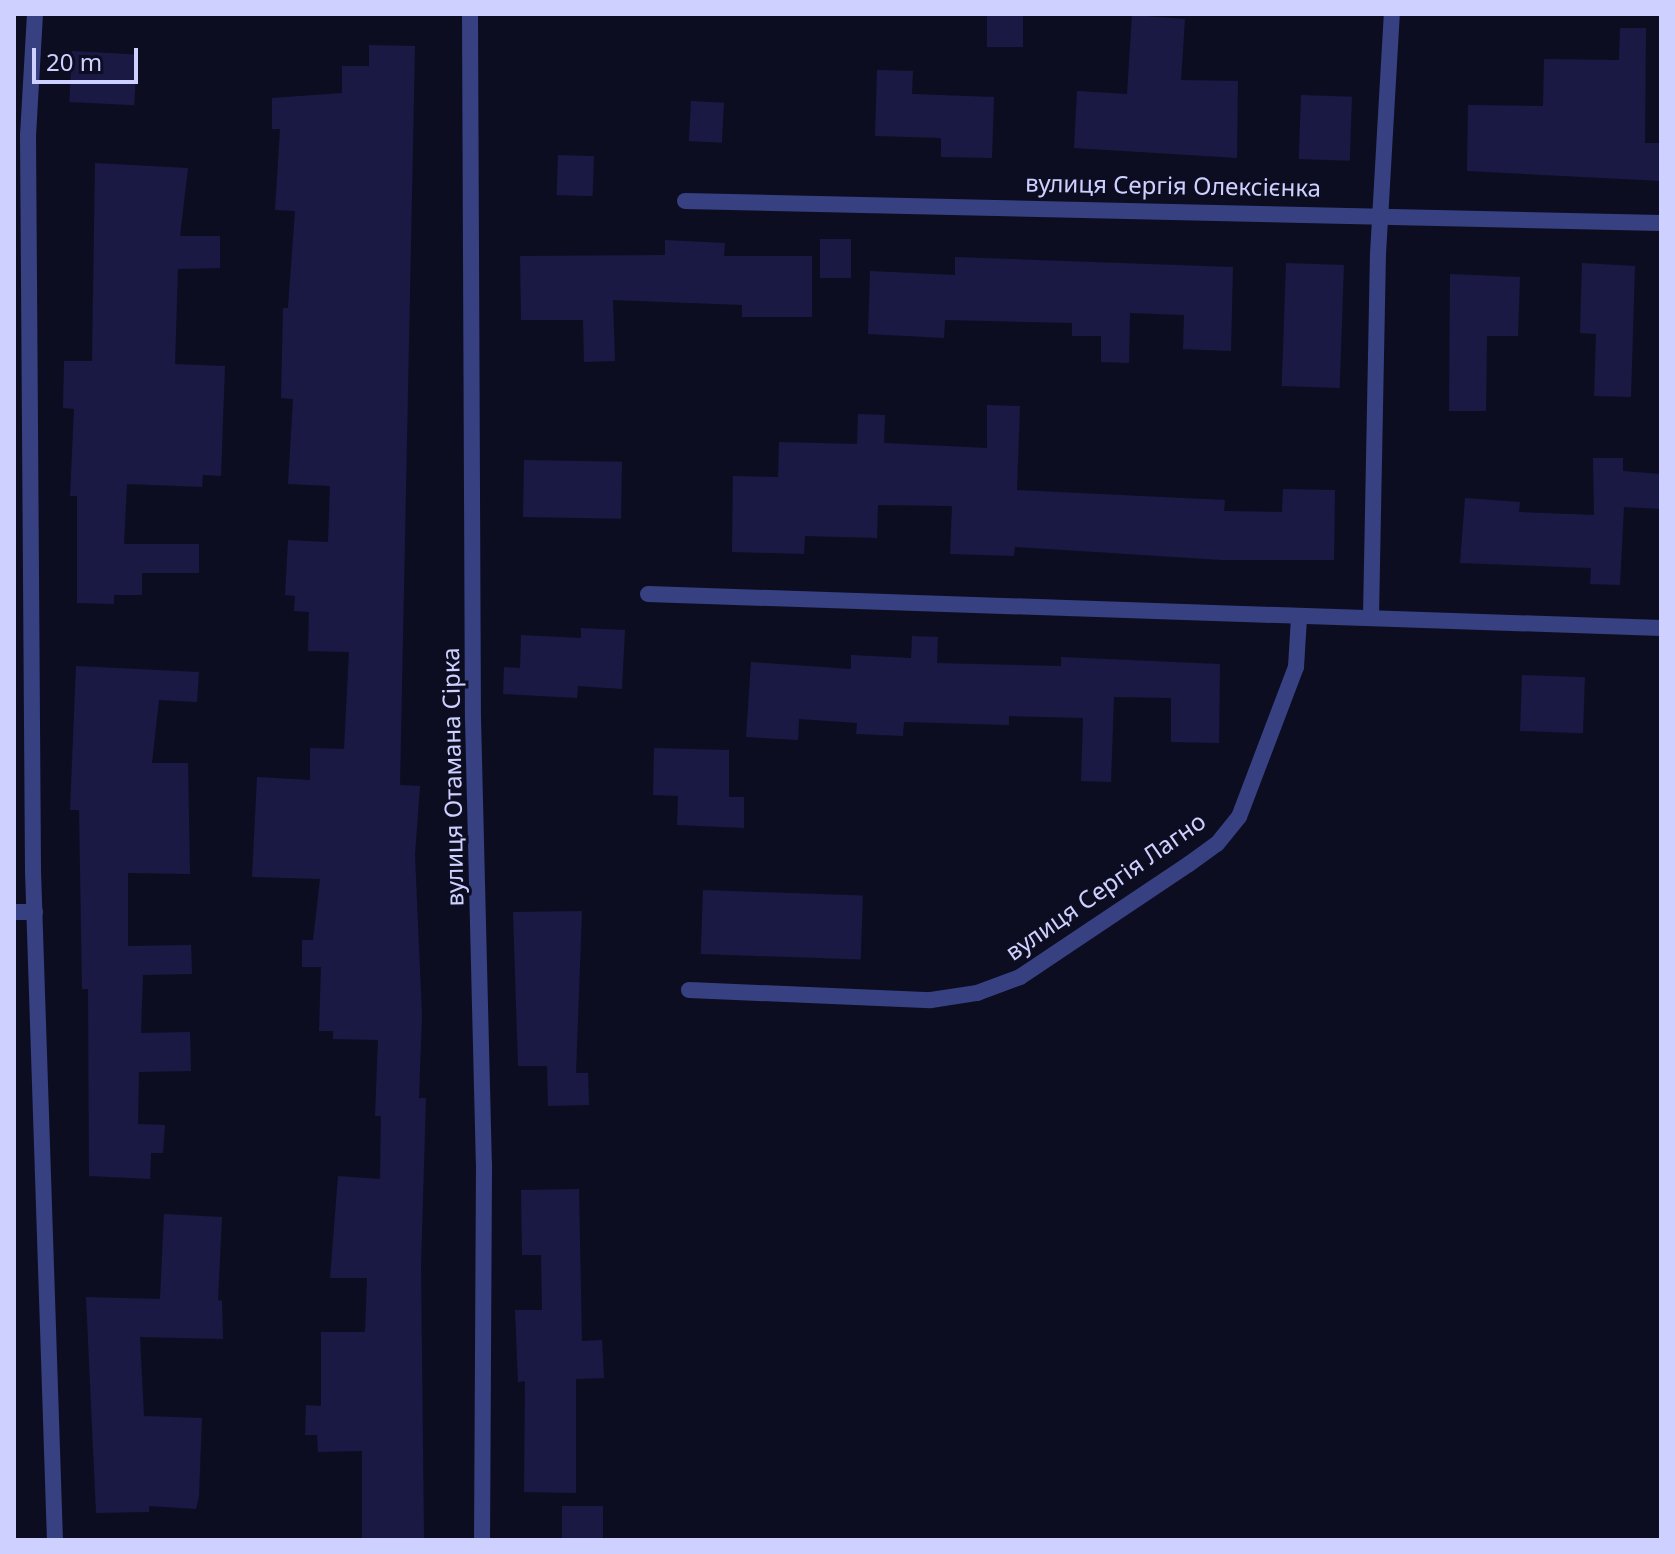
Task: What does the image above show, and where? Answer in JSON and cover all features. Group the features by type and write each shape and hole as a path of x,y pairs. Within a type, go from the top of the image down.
{"street":[{"path":"35,14 28,135 35,912 55,1540"},
{"name":"вулиця Отамана Сірка","path":"470,14 473,719 484,1164 482,1540"},
{"path":"1371,616 1382,213 1392,14"},
{"name":"вулиця Сергія Олексієнка","path":"685,201 1382,213 1661,223"},
{"path":"648,594 1299,618 1371,616 1458,624 1661,628"},
{"name":"вулиця Сергія Лагно","path":"689,990 931,1000 977,993 1020,977 1217,844 1239,817 1296,667 1299,618"},
{"path":"14,912 35,912"}],"building":[{"path":"987,14 1023,14 1023,47 987,47"},
{"path":"1132,15 1185,19 1181,80 1238,81 1237,158 1074,148 1077,91 1127,94"},
{"path":"1620,28 1646,28 1645,143 1661,143 1661,181 1467,171 1468,105 1543,106 1544,59 1619,60"},
{"path":"369,45 415,46 400,785 420,786 415,855 422,1016 419,1098 426,1098 421,1265 424,1540 362,1540 362,1451 318,1452 317,1435 305,1435 306,1405 321,1406 321,1332 365,1332 367,1278 330,1278 338,1176 380,1179 381,1116 375,1116 378,1040 333,1039 333,1031 319,1031 321,967 302,967 302,940 313,940 320,879 252,877 257,777 310,780 310,748 344,749 349,652 308,651 309,612 294,611 295,596 285,595 288,540 328,542 330,486 288,484 293,399 281,398 283,308 288,308 295,211 275,210 280,129 272,129 272,98 342,93 342,66 369,66"},
{"path":"72,51 137,54 134,105 69,102"},
{"path":"877,70 913,71 912,94 994,97 992,158 941,157 941,138 875,136"},
{"path":"1301,95 1352,97 1350,161 1299,159"},
{"path":"691,101 724,103 722,143 689,141"},
{"path":"558,155 594,156 593,196 557,195"},
{"path":"95,163 188,168 180,236 220,236 220,268 178,269 175,364 225,366 221,476 203,475 202,487 127,484 124,544 199,544 199,573 142,573 142,595 114,595 114,604 77,603 77,496 70,496 74,409 63,408 64,361 92,361"},
{"path":"820,239 851,239 851,278 820,278"},
{"path":"665,240 725,243 724,256 812,256 812,317 742,317 742,305 613,300 615,361 584,362 583,320 521,320 520,256 665,255"},
{"path":"955,257 1233,267 1231,351 1183,349 1184,315 1130,313 1129,363 1101,362 1101,336 1072,336 1072,323 945,320 944,338 868,334 870,271 955,275"},
{"path":"1286,263 1344,265 1340,388 1282,386"},
{"path":"1582,263 1635,266 1631,397 1594,396 1596,334 1580,333"},
{"path":"1450,274 1520,277 1518,336 1487,336 1486,411 1449,411"},
{"path":"987,405 1020,406 1017,490 1225,500 1224,511 1282,512 1283,489 1335,490 1334,560 1222,560 1015,547 1014,556 950,554 952,506 878,505 877,538 805,536 804,554 732,552 733,476 778,477 779,442 857,444 858,414 885,415 884,443 987,448"},
{"path":"1593,458 1623,458 1623,471 1661,474 1661,509 1624,507 1620,585 1590,584 1591,568 1460,563 1465,498 1520,502 1519,512 1594,515"},
{"path":"524,460 622,462 621,519 523,517"},
{"path":"581,628 625,630 622,689 578,686 577,698 503,694 504,667 520,668 521,635 581,638"},
{"path":"912,636 938,637 937,663 1061,666 1061,657 1220,664 1219,743 1171,742 1171,698 1114,697 1111,782 1081,781 1083,718 1009,716 1009,725 904,722 903,736 856,734 857,723 799,719 798,740 746,737 751,662 851,669 851,655 911,658"},
{"path":"76,666 199,672 197,702 159,700 152,763 188,763 190,874 128,873 128,946 191,945 192,974 143,975 141,1033 190,1032 191,1071 139,1072 138,1124 165,1125 163,1153 151,1153 150,1179 89,1176 88,989 82,989 79,810 70,810"},
{"path":"1522,675 1585,677 1583,733 1520,731"},
{"path":"654,748 729,750 729,797 744,797 744,828 677,825 678,796 653,795"},
{"path":"703,890 863,896 861,960 701,954"},
{"path":"582,911 576,1073 588,1073 589,1105 548,1106 547,1066 518,1066 513,912"},
{"path":"579,1189 582,1341 602,1340 604,1378 576,1379 576,1493 524,1492 525,1381 518,1382 515,1310 542,1310 541,1255 522,1255 521,1190"},
{"path":"164,1214 222,1217 218,1300 222,1301 223,1339 140,1337 144,1416 202,1418 199,1496 196,1509 149,1506 149,1512 96,1513 86,1297 160,1299"},
{"path":"562,1506 603,1506 603,1539 562,1539"}]}
